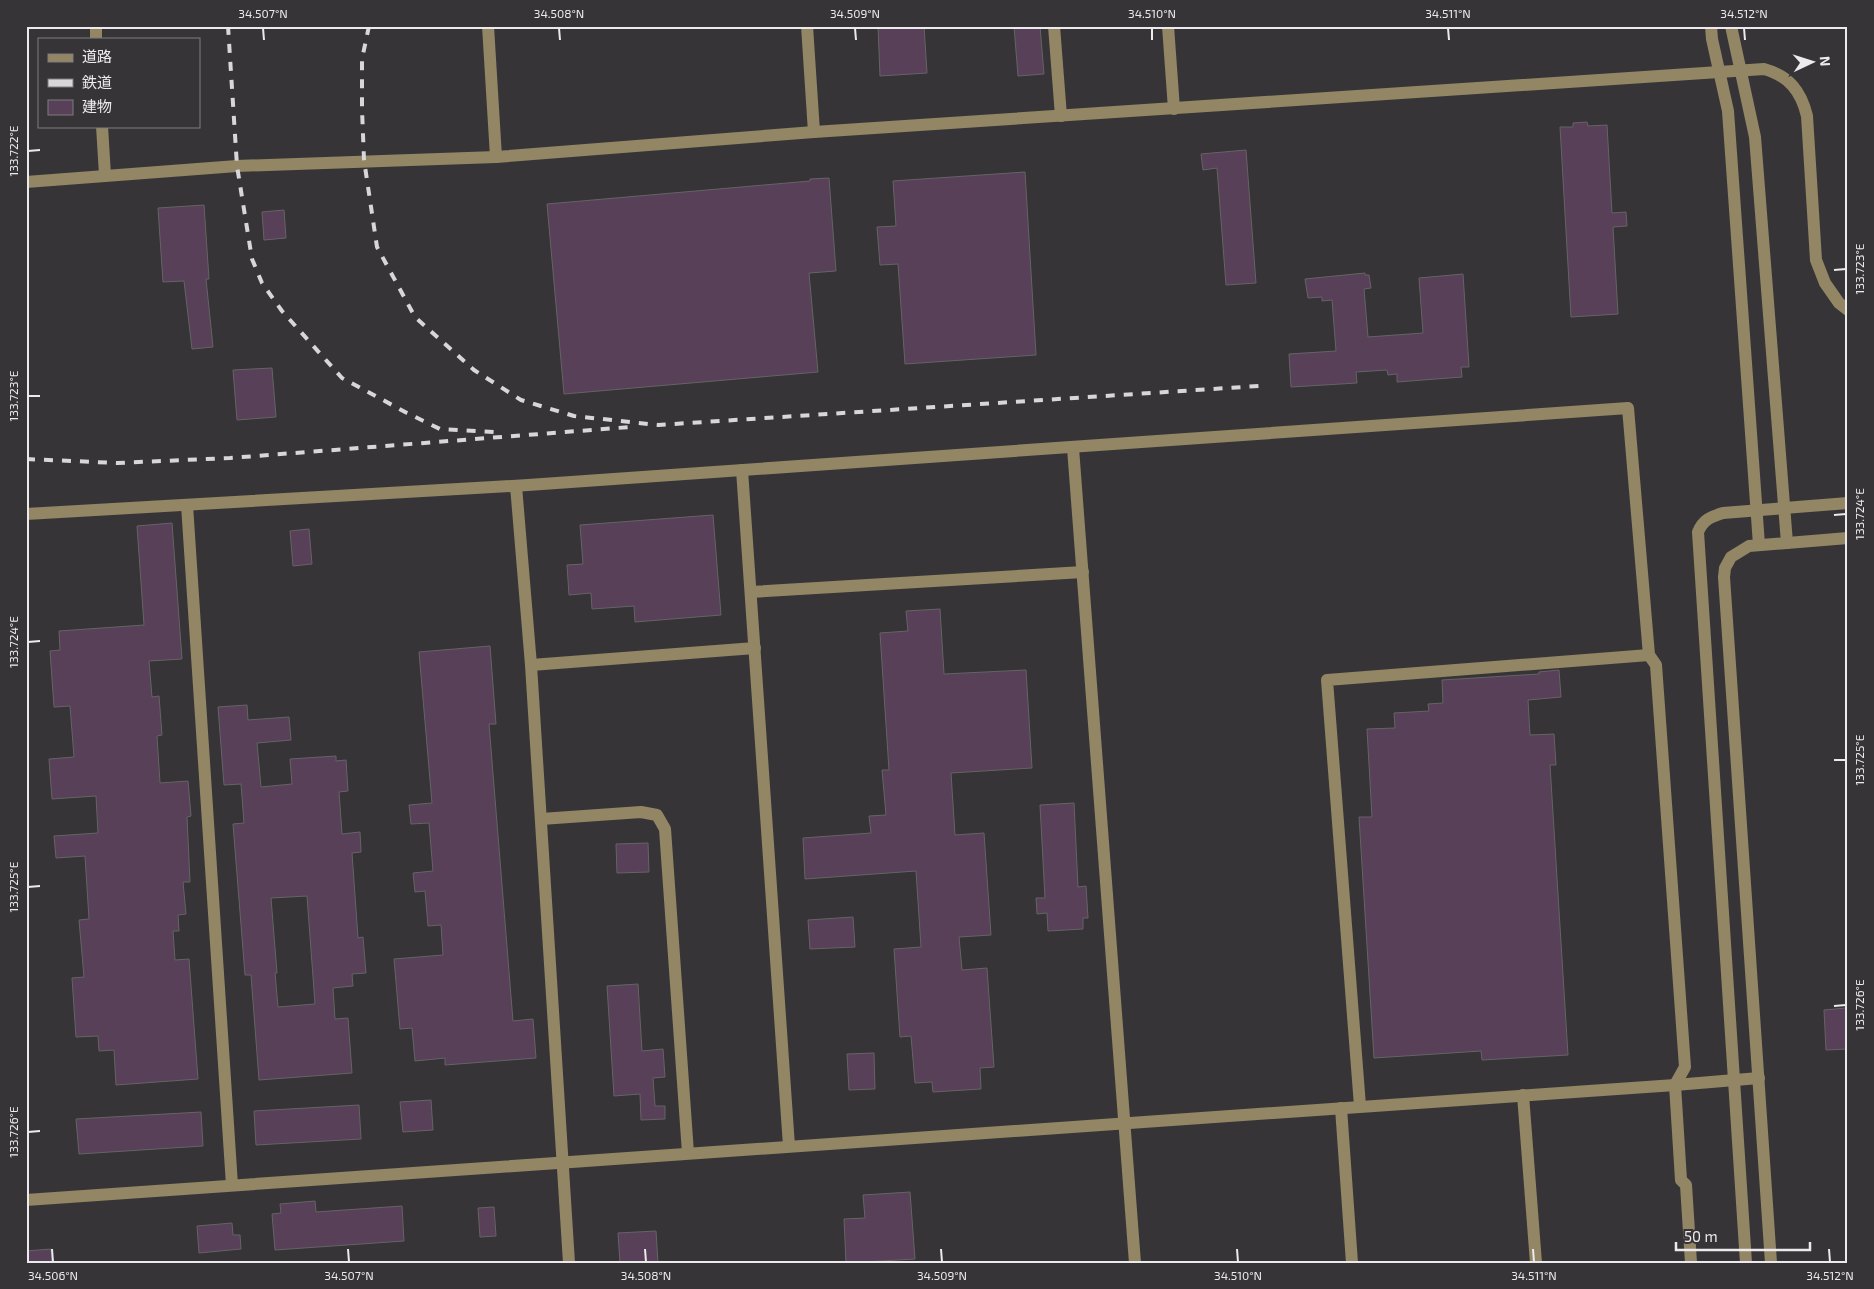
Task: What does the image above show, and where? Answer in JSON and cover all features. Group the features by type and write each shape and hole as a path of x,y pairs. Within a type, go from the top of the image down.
{"street":[{"path":"488,26 496,157"},
{"path":"807,26 814,132"},
{"path":"1054,26 1061,116"},
{"path":"1168,26 1174,109"},
{"path":"1711,26 1712,39 1728,111 1759,544"},
{"path":"1731,26 1755,137 1787,543"},
{"path":"26,182 247,165 496,157 814,132 1764,69 1774,72 1792,84 1798,91 1804,104 1807,116 1816,260 1825,284 1839,303 1848,310"},
{"path":"102,128 106,175"},
{"path":"26,514 516,486 1628,408 1649,656 1656,666 1685,1067 1674,1085 1682,1180 1686,1185 1691,1263"},
{"path":"1073,448 1135,1263"},
{"path":"742,470 788,1146"},
{"path":"516,486 531,665 569,1263"},
{"path":"1746,1263 1698,532 1702,523 1711,517 1723,513 1848,503"},
{"path":"187,505 232,1185"},
{"path":"1772,1263 1724,577 1725,568 1731,557 1750,546 1848,538"},
{"path":"751,592 1083,572"},
{"path":"531,665 755,648"},
{"path":"1360,1106 1327,680 1649,656"},
{"path":"541,819 641,812 657,815 665,829 688,1153"},
{"path":"26,1200 1759,1078"},
{"path":"1523,1095 1536,1263"},
{"path":"1341,1108 1352,1263"}],"building":[{"path":"878,26 924,26 927,73 880,76"},
{"path":"1014,26 1040,26 1044,74 1018,76"},
{"path":"1587,122 1588,126 1607,125 1612,213 1626,212 1627,226 1613,227 1618,314 1571,317 1560,127 1573,127 1573,123"},
{"path":"1246,150 1256,283 1226,285 1217,168 1203,170 1201,154"},
{"path":"1025,172 1036,355 905,364 898,264 880,265 877,227 896,226 893,181"},
{"path":"829,178 836,271 809,273 818,372 564,394 547,204"},
{"path":"204,205 209,279 206,279 213,347 192,349 184,281 163,282 158,208"},
{"path":"284,210 286,238 264,240 262,212"},
{"path":"1365,273 1365,275 1369,275 1371,288 1364,289 1368,337 1423,333 1419,278 1463,274 1469,367 1461,367 1462,377 1397,382 1397,374 1388,375 1387,370 1356,372 1357,383 1291,387 1289,354 1336,351 1332,300 1322,301 1322,297 1308,298 1305,279"},
{"path":"272,368 276,417 237,420 233,370"},
{"path":"713,515 721,615 635,622 634,606 592,609 591,593 569,595 567,565 583,564 580,525"},
{"path":"172,523 182,659 149,661 152,697 159,696 162,735 157,736 160,783 188,781 191,816 187,817 190,882 183,882 186,914 178,915 179,931 173,931 175,960 189,959 198,1079 116,1085 114,1050 99,1051 98,1036 76,1037 72,978 84,977 79,920 89,919 85,856 56,858 54,836 98,833 96,796 52,799 49,759 74,757 70,706 54,707 50,651 60,650 59,631 144,625 137,526"},
{"path":"309,529 312,564 293,566 290,531"},
{"path":"940,609 944,674 1026,670 1032,768 951,773 955,835 984,833 991,935 959,937 962,970 987,968 994,1067 980,1068 981,1089 933,1092 932,1082 915,1083 911,1036 900,1037 894,949 921,947 916,871 805,879 803,838 871,833 869,816 886,815 882,770 889,770 880,633 908,631 906,611"},
{"path":"490,646 496,724 489,724 513,1021 533,1019 536,1058 445,1065 445,1058 415,1061 412,1028 400,1029 394,959 443,955 441,925 428,926 425,891 415,892 413,873 433,871 429,823 411,824 409,805 432,803 419,652"},
{"path":"1559,670 1561,697 1528,700 1530,735 1554,734 1556,765 1550,765 1568,1055 1482,1060 1481,1051 1374,1058 1359,817 1372,817 1367,729 1395,728 1394,713 1429,711 1428,704 1443,703 1442,680 1539,674 1539,672"},
{"path":"247,705 248,720 289,717 291,740 257,743 261,787 292,784 290,759 336,756 336,761 346,760 348,791 339,792 342,834 360,832 361,852 352,853 358,938 363,937 366,973 352,974 353,986 333,988 335,1019 348,1018 352,1073 259,1080 251,975 245,975 233,824 244,823 241,784 224,785 218,707","holes":["307,896 315,1004 278,1007 271,898"]},
{"path":"1074,803 1078,887 1086,886 1088,918 1083,918 1083,929 1048,931 1047,913 1037,914 1036,898 1045,898 1040,805"},
{"path":"648,843 649,872 617,873 616,844"},
{"path":"853,917 855,947 810,949 808,920"},
{"path":"638,984 642,1051 663,1049 665,1077 653,1078 655,1106 665,1106 665,1119 641,1120 640,1094 614,1096 607,986"},
{"path":"1846,1008 1848,1049 1826,1050 1824,1010"},
{"path":"874,1053 875,1089 849,1090 847,1054"},
{"path":"431,1100 433,1130 403,1132 400,1102"},
{"path":"359,1105 361,1139 256,1145 254,1111"},
{"path":"201,1112 203,1146 79,1154 76,1119"},
{"path":"910,1192 915,1259 846,1263 844,1219 865,1218 863,1195"},
{"path":"315,1201 316,1212 402,1206 404,1241 275,1250 272,1214 281,1213 280,1204"},
{"path":"494,1207 496,1236 480,1237 478,1208"},
{"path":"232,1223 233,1235 240,1235 241,1249 199,1253 197,1226"},
{"path":"656,1231 658,1263 620,1263 618,1233"},
{"path":"51,1249 52,1263 26,1263 26,1251"}],"railway":[{"path":"228,26 237,166 252,259 262,283 282,311 342,378 440,429 495,432"},
{"path":"369,26 362,59 362,109 364,160 377,247 415,317 474,370 521,400 574,416 658,425 1259,386"},
{"path":"26,459 117,463 230,458 630,427"}]}
